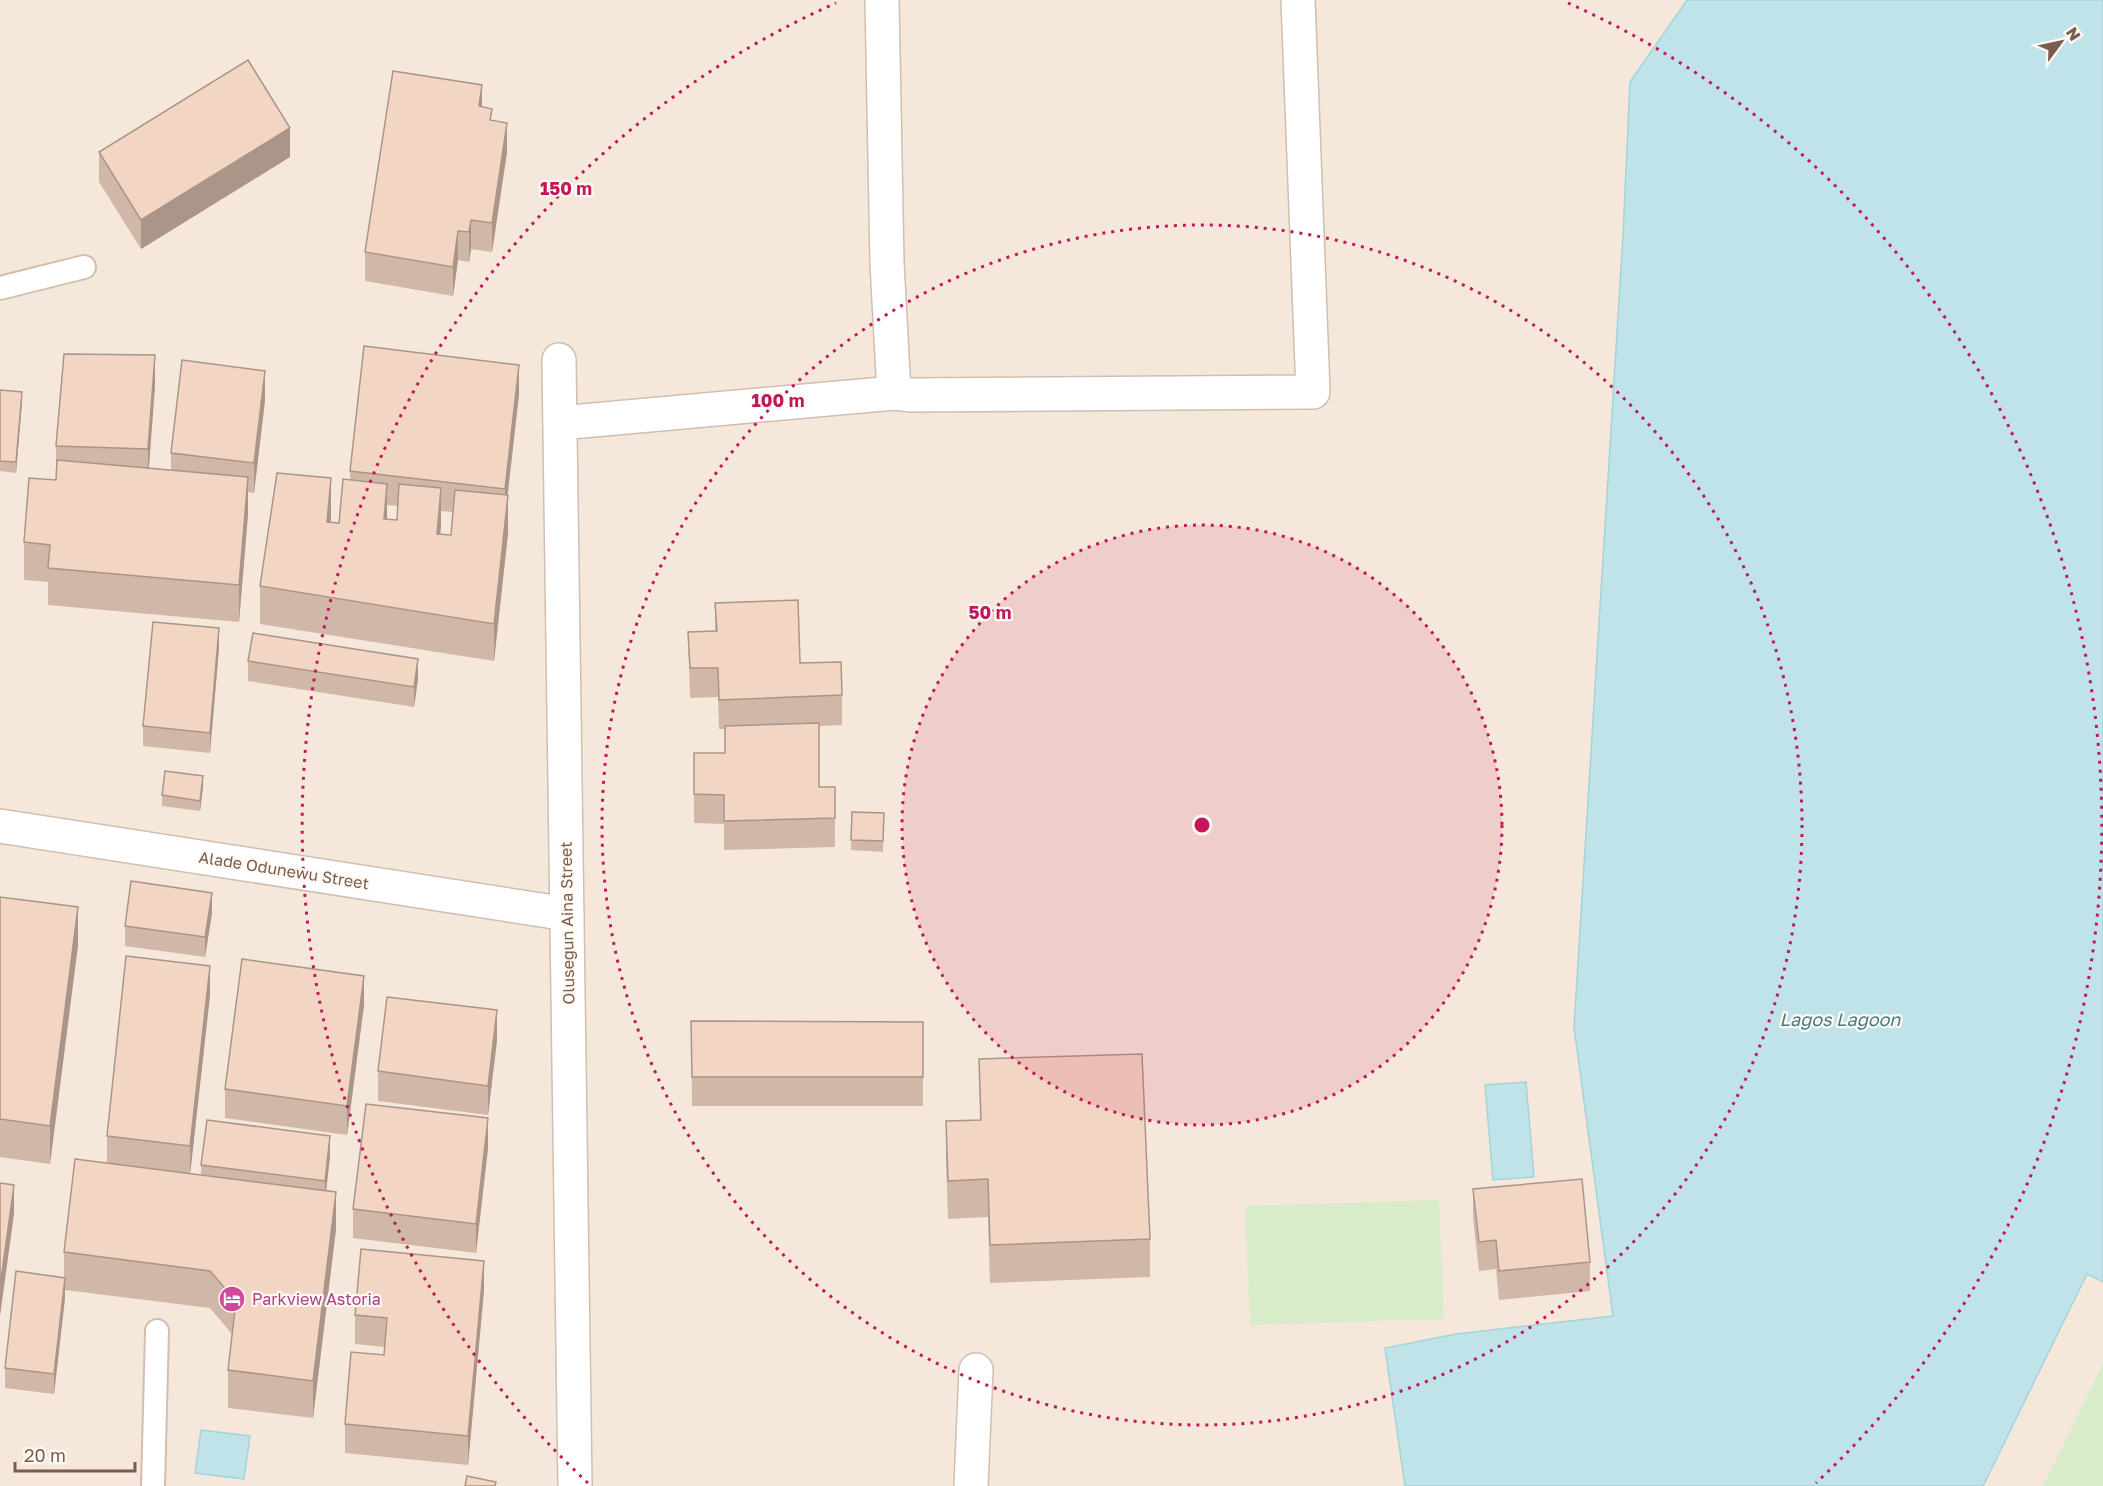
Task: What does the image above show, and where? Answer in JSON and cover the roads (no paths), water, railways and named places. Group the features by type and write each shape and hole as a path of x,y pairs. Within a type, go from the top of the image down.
{"street":[{"path":"882,0 887,263 894,393"},
{"path":"560,423 894,393 910,395 1312,392 1298,0"},
{"name":"Olusegun Aina Street","path":"559,360 575,1486"},
{"name":"Alade Odunewu Street","path":"0,826 567,914"},
{"path":"971,1486 976,1370"}],"lane":[{"path":"0,288 84,267"},
{"path":"153,1486 158,1331"}],"water":[{"name":"Lagos Lagoon","path":"1687,0 2103,0 2103,1282 2087,1274 1983,1486 1405,1486 1385,1348 1456,1334 1613,1316 1574,1027 1623,236 1630,82"},
{"path":"1526,1082 1534,1177 1493,1180 1485,1085"},
{"path":"201,1430 250,1436 244,1479 195,1473"}],"place":[{"name":"Parkview Astoria","path":"232,1299"}]}
